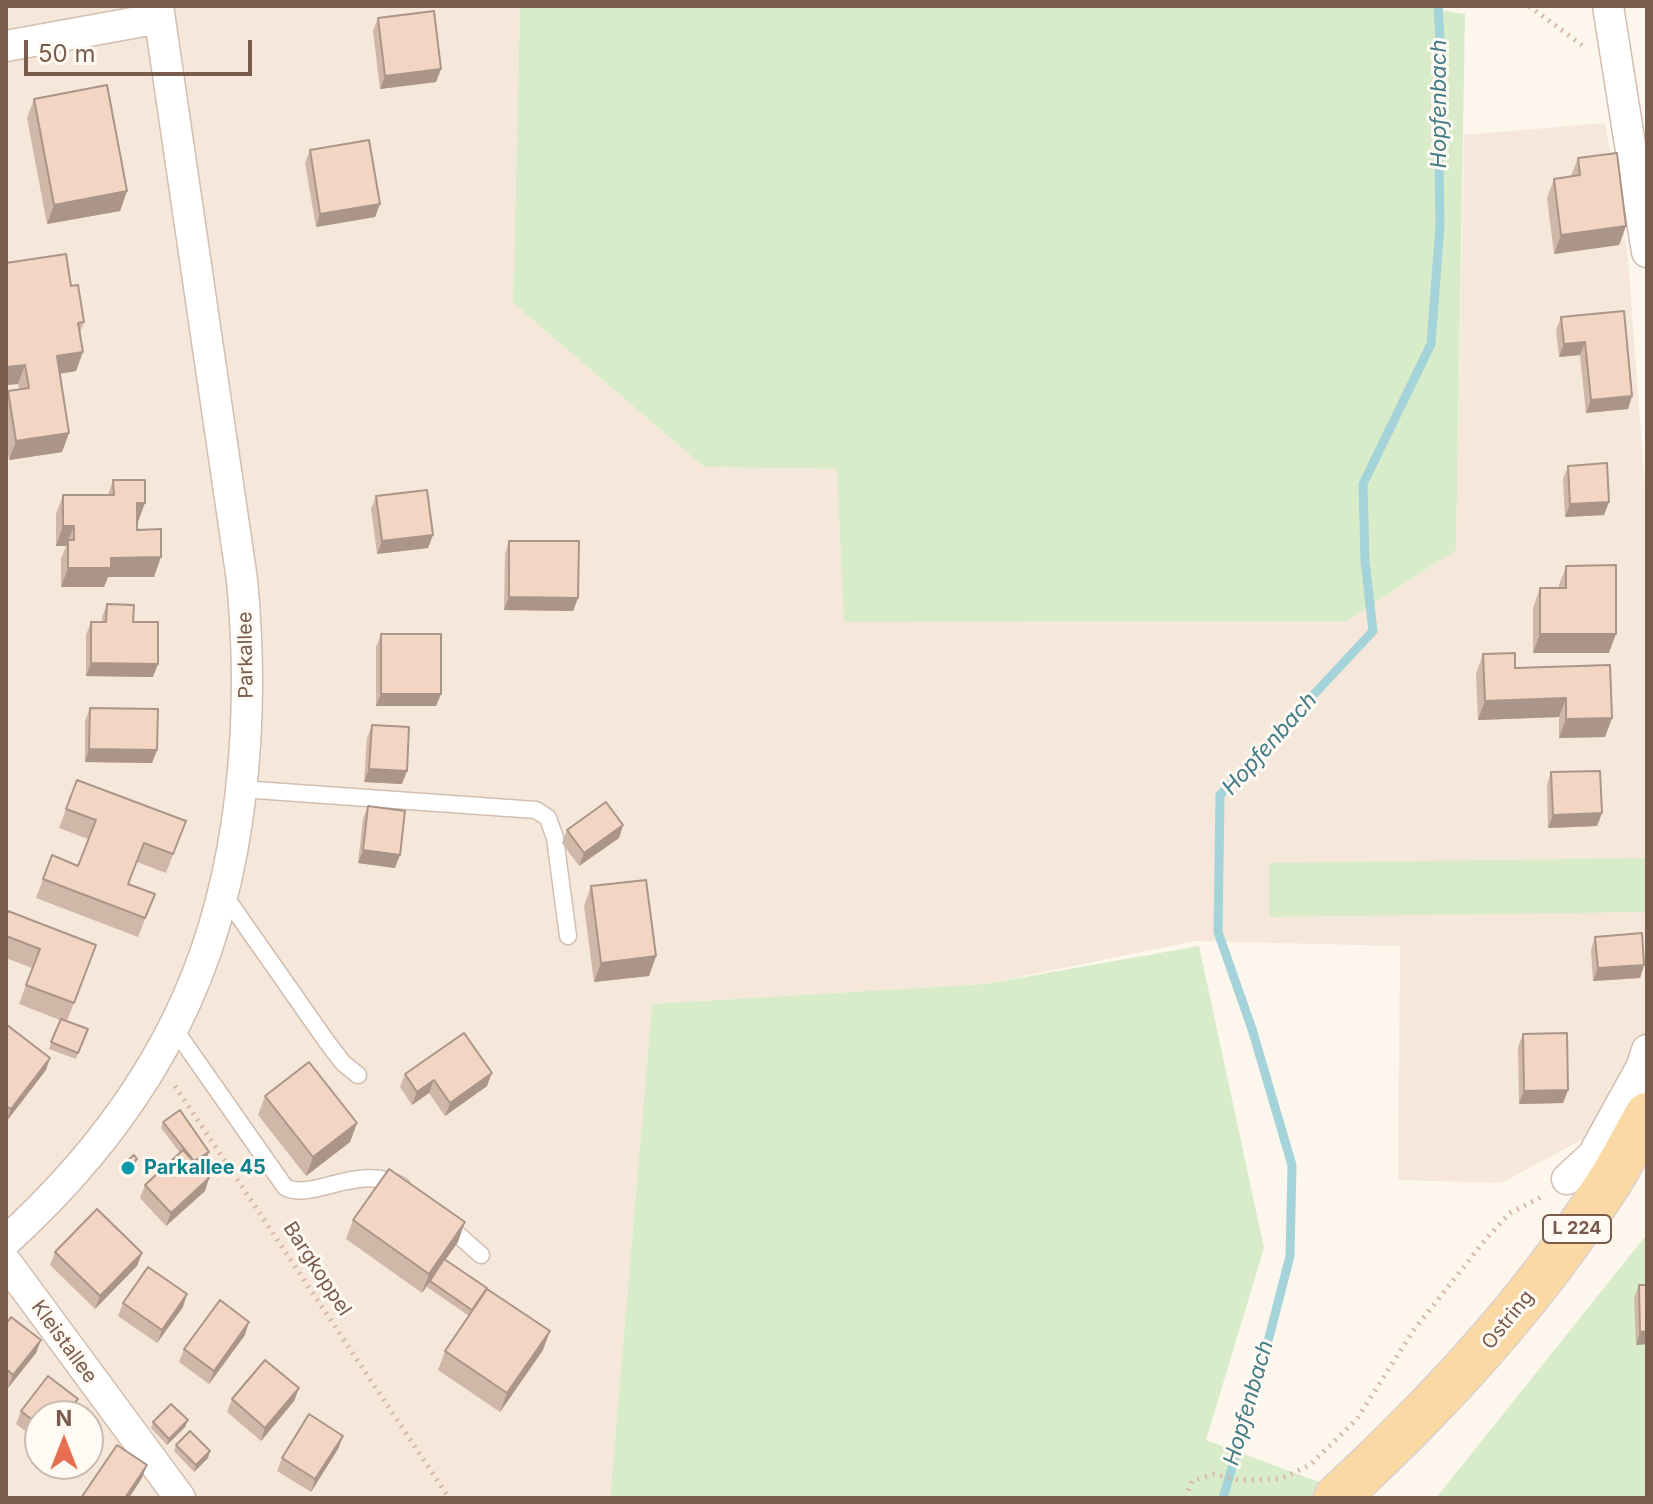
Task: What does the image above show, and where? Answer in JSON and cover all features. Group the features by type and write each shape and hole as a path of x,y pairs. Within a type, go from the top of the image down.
{"main road":[{"name":"Ostring","path":"1336,1498 1444,1394 1496,1336 1547,1272 1609,1182 1647,1115"}],"street":[{"path":"1608,6 1647,252"},
{"path":"6,46 159,12"},
{"name":"Parkallee","path":"6,1241 88,1156 125,1107 173,1027 192,986 222,891 241,789 247,727 248,668 242,580 159,12"},
{"path":"1567,1179 1593,1155 1642,1066 1647,1050"},
{"name":"Kleistallee","path":"6,1262 180,1498"}],"lane":[{"path":"241,789 536,810 548,818 555,838 568,936"},
{"path":"222,891 327,1042 343,1063 358,1075"},
{"path":"173,1027 285,1187 298,1191 353,1179 385,1179 408,1190 481,1255"}],"path":[{"path":"1529,6 1594,55 1620,92"},
{"name":"Bargkoppel","path":"156,1058 449,1498"},
{"path":"1185,1498 1192,1481 1214,1474 1239,1480 1280,1479 1310,1465 1357,1419 1413,1331 1485,1240 1510,1213 1553,1191 1567,1179"}],"shaded area":[{"path":"6,6 520,6 513,303 704,467 837,469 845,622 1347,621 1456,550 1464,135 1605,123 1628,258 1647,515 1647,1036 1585,1138 1501,1183 1398,1180 1400,946 1195,941 985,984 652,1004 610,1498 6,1498"}],"green space":[{"path":"520,6 1417,6 1465,14 1456,550 1347,621 844,622 837,469 704,467 513,303"},
{"path":"1647,858 1647,912 1269,917 1269,863"},
{"path":"1199,946 1264,1248 1206,1440 1362,1498 610,1498 652,1004 985,984"},
{"path":"1647,1234 1647,1498 1436,1498"}],"building":[{"path":"434,11 441,69 385,76 378,18"},
{"path":"107,85 127,191 54,205 34,99"},
{"path":"369,140 380,204 320,214 310,150"},
{"path":"1617,153 1626,226 1561,235 1554,179 1580,175 1578,158"},
{"path":"66,254 71,286 78,285 84,322 78,323 83,352 57,356 69,433 16,441 8,391 29,388 25,365 7,367 6,362 6,263"},
{"path":"1624,311 1632,396 1591,400 1585,342 1564,344 1561,317"},
{"path":"1607,463 1609,502 1570,504 1568,466"},
{"path":"113,480 145,480 145,503 137,503 137,530 161,529 161,557 111,558 111,568 68,568 68,540 74,540 74,526 63,526 63,495 114,495"},
{"path":"427,490 433,535 382,541 376,496"},
{"path":"509,541 579,541 578,598 509,597"},
{"path":"1616,565 1616,634 1540,634 1540,588 1566,588 1566,566"},
{"path":"107,604 134,605 133,622 158,622 158,664 91,663 91,622 106,622"},
{"path":"381,634 441,634 441,694 381,694"},
{"path":"1515,653 1515,668 1610,665 1612,718 1566,719 1566,698 1485,701 1483,654"},
{"path":"90,708 158,709 157,750 89,749"},
{"path":"372,725 409,727 407,771 369,769"},
{"path":"1600,771 1602,813 1553,815 1551,772"},
{"path":"77,780 186,821 173,854 144,843 128,884 155,894 145,918 43,879 52,855 78,866 96,820 66,809"},
{"path":"606,802 623,825 584,853 567,830"},
{"path":"368,806 405,811 400,855 363,850"},
{"path":"646,880 656,956 601,963 591,886"},
{"path":"8,911 96,945 74,1003 26,985 40,949 6,936"},
{"path":"1642,933 1644,965 1598,968 1595,937"},
{"path":"61,1019 88,1029 78,1053 51,1042"},
{"path":"7,1025 50,1058 11,1109 6,1106"},
{"path":"464,1033 492,1073 450,1103 434,1080 417,1092 405,1074"},
{"path":"1567,1033 1568,1090 1524,1091 1523,1034"},
{"path":"309,1062 357,1123 313,1157 265,1096"},
{"path":"180,1110 209,1152 194,1161 163,1122"},
{"path":"183,1150 209,1178 171,1213 145,1185"},
{"path":"134,1155 137,1159 127,1169 123,1164"},
{"path":"389,1169 465,1222 429,1274 353,1220"},
{"path":"97,1209 142,1253 100,1296 55,1252"},
{"path":"444,1259 487,1288 472,1310 430,1281"},
{"path":"148,1267 187,1294 162,1330 123,1303"},
{"path":"1639,1285 1647,1285 1647,1331 1640,1332"},
{"path":"487,1289 550,1331 507,1393 445,1351"},
{"path":"220,1300 249,1322 214,1371 184,1349"},
{"path":"11,1317 41,1340 13,1375 6,1369 6,1324"},
{"path":"265,1360 299,1388 265,1428 232,1399"},
{"path":"48,1376 78,1399 77,1400 29,1400"},
{"path":"171,1404 188,1420 169,1439 153,1422"},
{"path":"309,1414 343,1436 315,1479 282,1458"},
{"path":"190,1431 210,1451 196,1465 176,1445"},
{"path":"117,1445 147,1465 125,1498 81,1498 93,1480 104,1480 104,1464"}],"waterway":[{"name":"Hopfenbach","path":"1223,1498 1290,1256 1292,1165 1252,1029 1218,932 1220,795 1373,631 1365,561 1363,484 1431,344 1440,225 1438,106 1441,54 1438,6"}],"place":[{"name":"Parkallee 45","path":"128,1168"}]}
